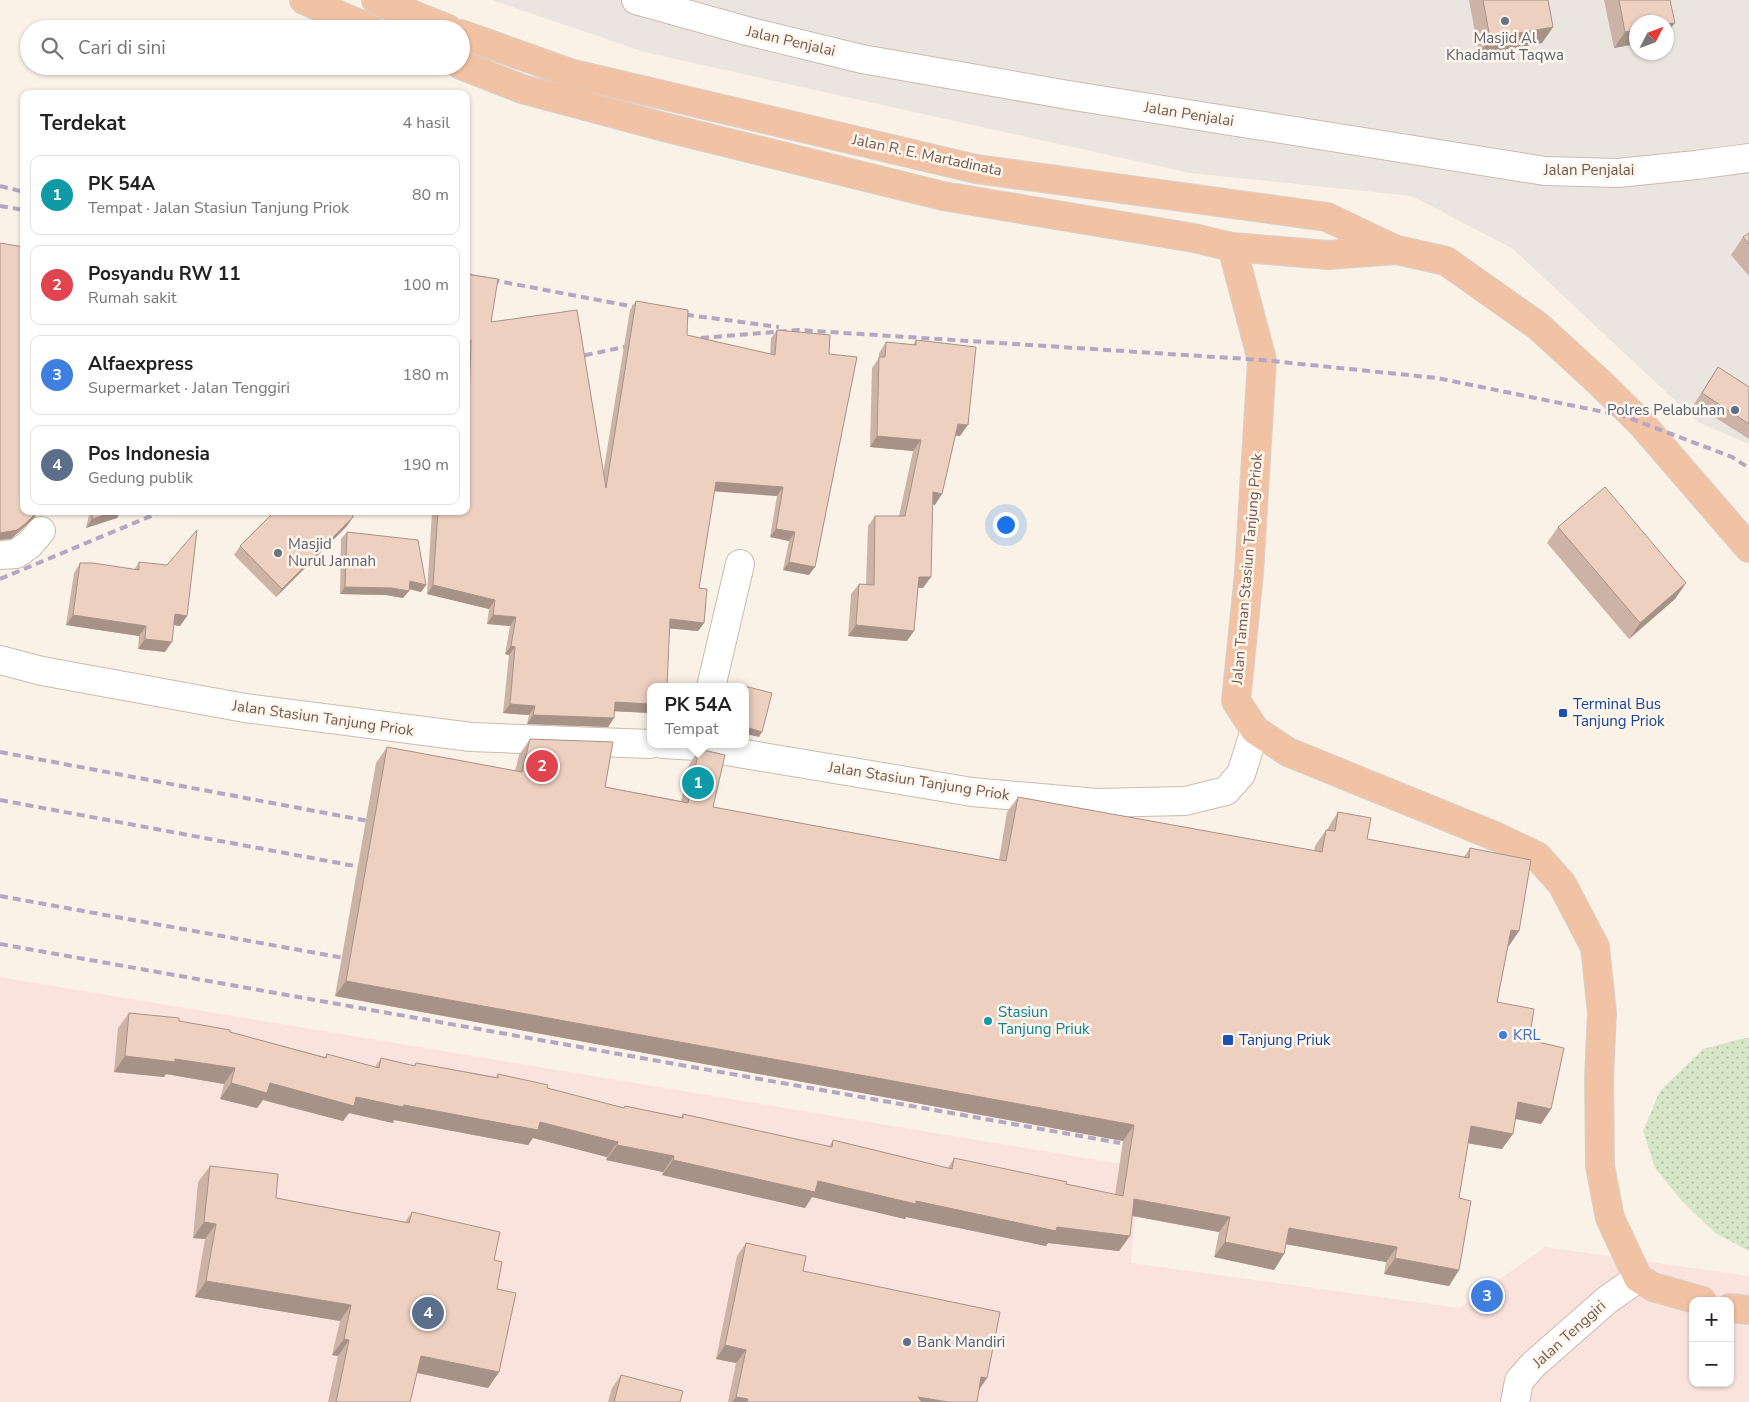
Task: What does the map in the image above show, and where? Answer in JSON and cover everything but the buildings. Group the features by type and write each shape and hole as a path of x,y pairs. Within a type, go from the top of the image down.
{"highway":[{"path":"304,0 350,20"},
{"path":"376,0 426,20"},
{"name":"Jalan R. E. Martadinata","path":"470,37 570,73 976,169 1327,217 1397,250"},
{"path":"470,69 522,89 664,127 943,196 1232,246 1328,255 1397,250 1446,261 1538,326 1598,381 1641,423 1749,548"},
{"name":"Jalan Taman Stasiun Tanjung Priok","path":"1232,246 1262,360 1249,573 1236,701 1255,730 1288,752 1497,837 1537,856 1562,884 1595,947 1602,1013 1600,1166 1610,1218 1638,1278"},
{"path":"1638,1278 1653,1287 1689,1297"},
{"path":"1734,1308 1749,1310"}],"street":[{"name":"Jalan Penjalai","path":"636,0 747,31 862,58 1068,95 1545,171 1618,173 1749,158"},
{"path":"0,555 16,554 30,544 42,531"},
{"path":"712,683 740,564"},
{"name":"Jalan Stasiun Tanjung Priok","path":"0,660 42,671 245,708 471,737 647,744"},
{"name":"Jalan Stasiun Tanjung Priok","path":"715,748 972,792 1097,803 1185,801 1226,791 1241,774 1255,730"},
{"name":"Jalan Tenggiri","path":"1515,1402 1519,1381 1533,1365 1607,1300 1638,1278"}],"shaded area":[{"path":"492,0 1749,0 1749,444 1698,422 1513,249 1412,196 1190,173 644,52"},
{"path":"0,977 1140,1167 1131,1263 1459,1308 1545,1247 1749,1276 1749,1402 0,1402"}],"green space":[{"path":"1749,1038 1749,1251 1715,1233 1681,1200 1655,1168 1643,1131 1660,1091 1703,1049"}],"railway":[{"path":"0,186 20,191"},
{"path":"0,206 20,209"},
{"path":"470,276 646,309"},
{"path":"673,313 779,327"},
{"path":"688,339 799,330 1262,360 1437,378 1624,416 1732,457 1749,468"},
{"path":"572,358 638,344"},
{"path":"0,579 153,515"},
{"path":"0,752 379,823"},
{"path":"0,800 371,869"},
{"path":"0,896 355,960"},
{"path":"0,944 1120,1143"}],"place":[{"name":"Masjid Al Khadamut Taqwa","path":"1505,21"},
{"name":"Polres Pelabuhan","path":"1735,410"},
{"name":"Masjid Nurul Jannah","path":"278,553"},
{"name":"Terminal Bus Tanjung Priok","path":"1563,713"},
{"name":"Posyandu RW 11","path":"542,766"},
{"name":"PK 54A","path":"698,783"},
{"name":"Stasiun Tanjung Priuk","path":"988,1021"},
{"name":"KRL","path":"1503,1035"},
{"name":"Tanjung Priuk","path":"1228,1040"},
{"name":"Alfaexpress","path":"1487,1296"},
{"name":"Pos Indonesia","path":"428,1313"},
{"name":"Bank Mandiri","path":"907,1342"}]}
